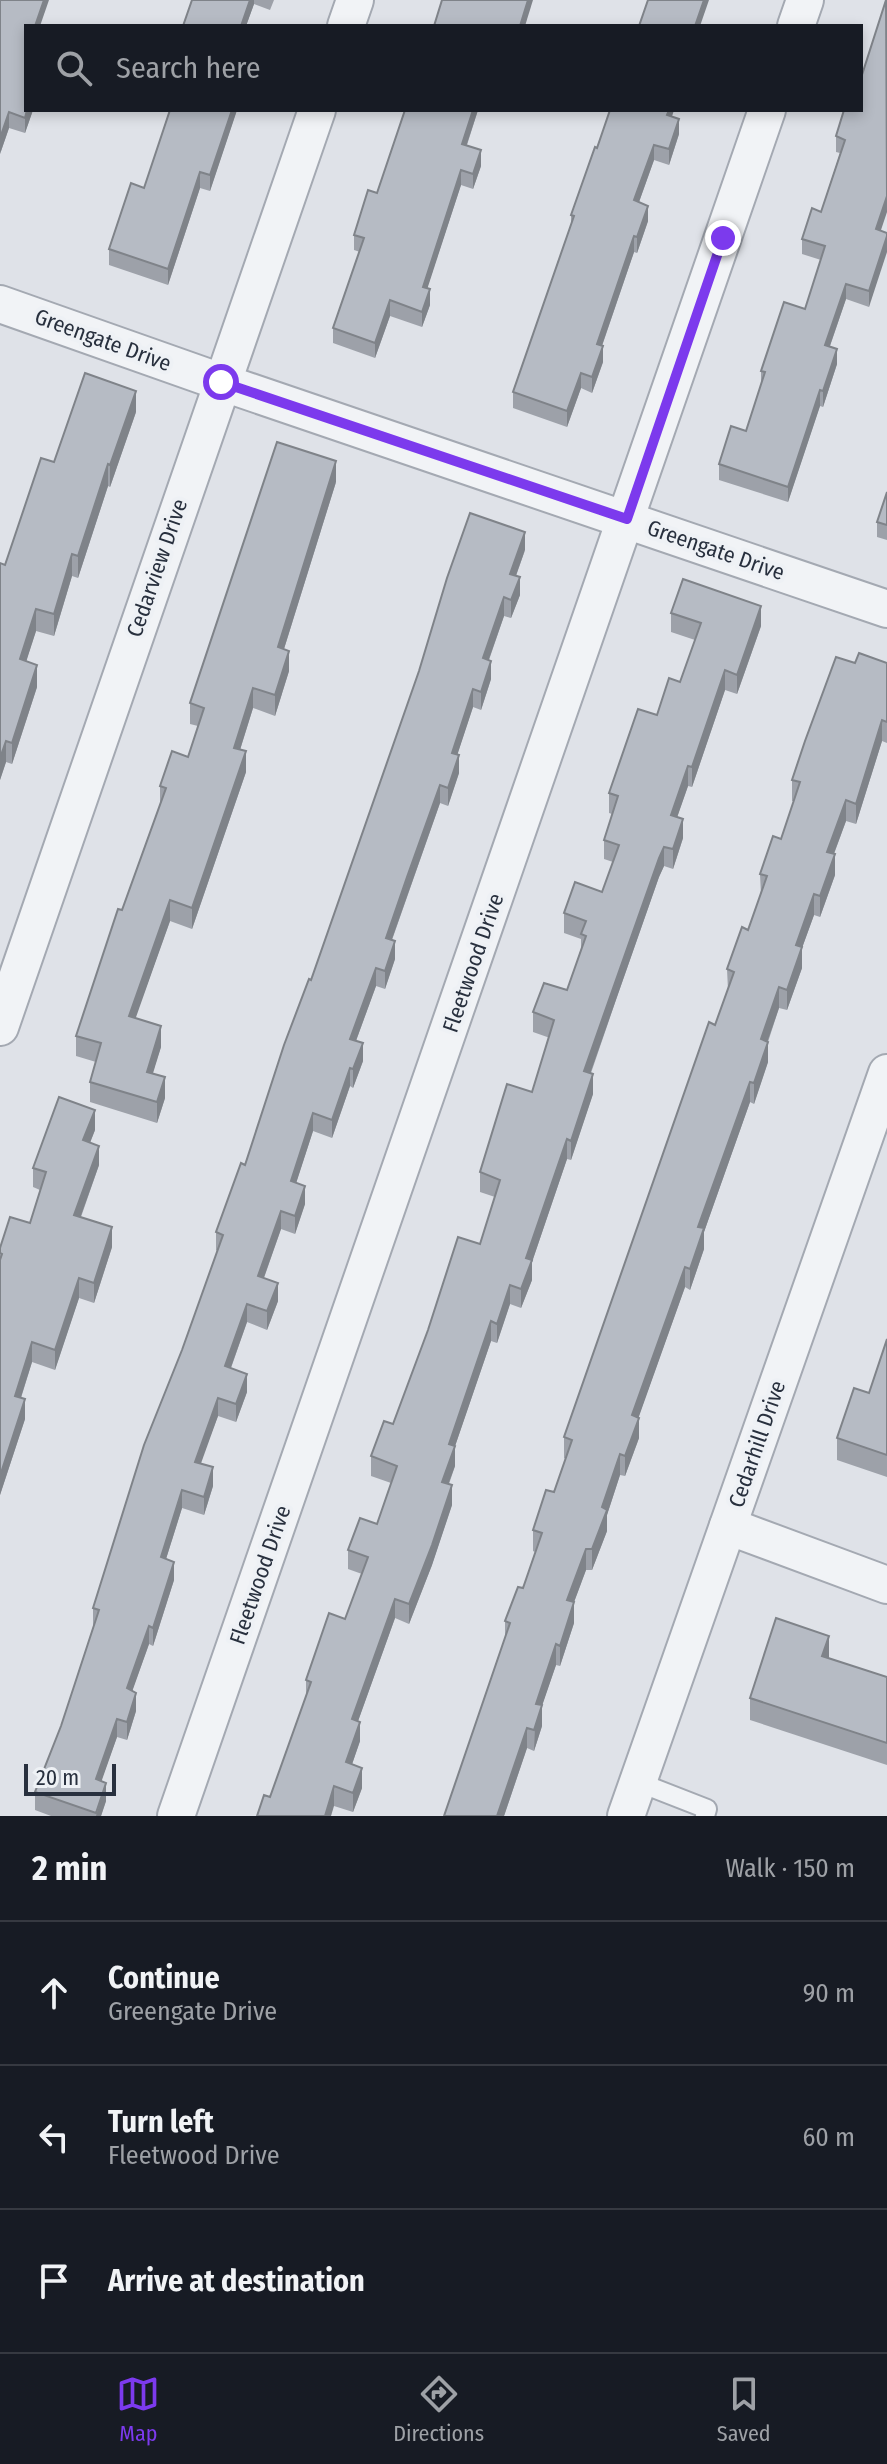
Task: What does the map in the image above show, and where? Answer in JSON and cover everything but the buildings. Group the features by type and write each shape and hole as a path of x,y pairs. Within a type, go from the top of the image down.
{"street":[{"path":"347,24 355,0"},
{"path":"797,24 805,0"},
{"name":"Cedarview Drive","path":"0,1027 316,112"},
{"name":"Fleetwood Drive","path":"176,1816 766,112"},
{"name":"Greengate Drive","path":"0,304 887,609"},
{"name":"Cedarhill Drive","path":"626,1816 728,1526 881,1110 887,1073"},
{"path":"728,1526 887,1585"}],"lane":[{"path":"638,1782 707,1809 705,1816"}],"route":[{"path":"221,382 627,519 723,238"}]}
